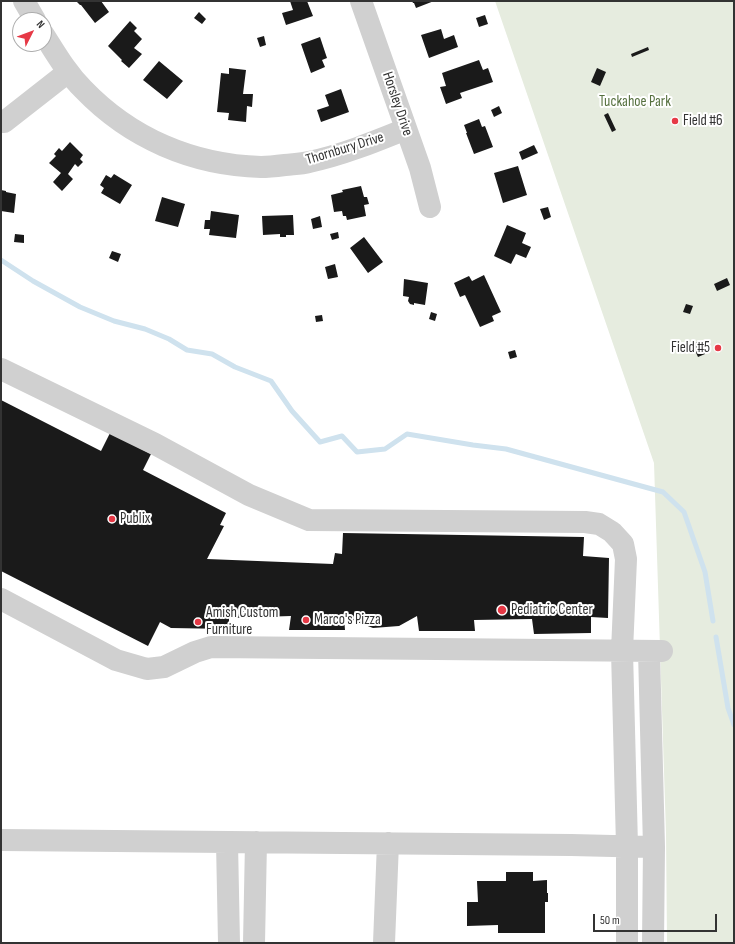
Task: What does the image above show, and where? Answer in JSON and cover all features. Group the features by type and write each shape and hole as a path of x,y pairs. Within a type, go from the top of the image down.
{"street":[{"path":"24,1 30,12"},
{"name":"Horsley Drive","path":"361,1 420,168 430,207"},
{"name":"Thornbury Drive","path":"52,48 68,72 104,109 129,128 163,146 192,157 225,164 262,167 308,163 369,144 406,129"},
{"path":"4,122 68,72"},
{"path":"1,368 155,444 249,495 309,520 585,522 599,524 612,532 623,544 626,559 622,651 627,846 627,943"},
{"path":"1,599 116,660 147,670 164,667 195,652 211,647 656,651 653,943"},
{"path":"1,840 571,844 654,847"},
{"path":"227,842 229,943"},
{"path":"254,943 256,842"},
{"path":"384,943 388,843"}],"green space":[{"name":"Tuckahoe Park","path":"495,1 734,1 734,943 667,943 666,833 654,463"}],"building":[{"path":"76,1 101,1 109,12 95,23"},
{"path":"290,1 307,1 313,16 286,25 282,13 293,10"},
{"path":"412,1 434,1 416,8"},
{"path":"199,12 206,19 202,24 194,18"},
{"path":"485,15 488,24 479,27 476,18"},
{"path":"130,21 137,28 134,31 142,39 134,48 142,54 129,68 108,46"},
{"path":"441,29 444,39 454,35 458,47 429,58 421,35"},
{"path":"264,36 266,45 260,47 257,38"},
{"path":"320,37 327,58 322,60 325,67 311,73 301,44"},
{"path":"648,47 649,50 632,57 631,54"},
{"path":"479,60 483,70 488,68 493,82 460,93 462,98 446,104 440,87 446,86 442,73"},
{"path":"159,61 183,81 167,99 143,80"},
{"path":"229,68 246,70 243,94 253,94 252,107 247,106 246,122 228,120 229,113 217,112 221,73 229,74"},
{"path":"597,68 606,72 600,86 591,82"},
{"path":"341,89 349,112 321,122 317,110 329,106 325,95"},
{"path":"499,106 502,113 494,117 491,110"},
{"path":"608,113 616,130 612,132 604,115"},
{"path":"479,119 482,127 485,126 493,147 474,154 464,125"},
{"path":"70,142 83,155 80,159 83,162 78,167 75,164 68,174 73,179 62,191 53,182 61,173 49,163 56,156 54,154 59,148 62,151"},
{"path":"534,145 538,153 522,160 519,152"},
{"path":"518,166 527,195 503,203 494,173"},
{"path":"114,174 132,185 120,204 101,193 104,188 100,185 106,175 111,178"},
{"path":"361,186 364,197 367,197 369,204 364,205 366,216 347,220 346,216 343,216 342,211 334,212 331,195 343,192 342,190"},
{"path":"1,190 16,194 14,213 1,211"},
{"path":"162,197 185,204 178,227 155,221"},
{"path":"548,207 551,217 544,220 540,209"},
{"path":"211,211 239,215 236,238 209,235 210,229 204,229 205,220 210,220"},
{"path":"293,215 294,235 280,237 280,234 263,235 262,216"},
{"path":"320,216 322,227 313,229 311,219"},
{"path":"507,225 526,233 522,243 531,247 526,258 516,254 511,264 494,256"},
{"path":"338,232 339,238 332,240 330,234"},
{"path":"15,234 24,235 24,243 14,242"},
{"path":"364,237 383,262 368,273 350,248"},
{"path":"112,251 121,254 118,262 109,258"},
{"path":"335,264 338,277 328,279 325,267"},
{"path":"484,275 501,312 492,316 494,321 480,327 465,295 460,297 454,283 469,276 472,281"},
{"path":"727,278 730,285 717,291 714,284"},
{"path":"404,279 428,283 425,305 414,303 414,305 410,304 408,301 409,297 403,296"},
{"path":"686,304 693,306 690,314 683,312"},
{"path":"431,312 437,314 435,321 429,319"},
{"path":"322,315 323,321 316,322 315,316"},
{"path":"699,341 705,354 698,357 692,344"},
{"path":"515,350 517,357 510,359 508,352"},
{"path":"1,400 101,451 110,433 151,454 143,470 226,513 220,525 224,526 207,559 333,564 335,553 342,554 343,533 584,537 583,556 609,558 608,618 591,617 591,633 534,634 532,619 474,620 475,631 419,631 417,616 399,626 373,628 344,617 345,630 289,630 291,616 229,618 229,629 171,628 160,622 148,646 1,571"},
{"path":"506,872 533,872 533,881 547,880 548,902 545,902 545,933 498,933 498,925 467,926 467,902 478,902 477,881 506,881"}],"waterway":[{"path":"1,260 33,281 80,307 114,321 145,329 169,339 187,350 212,354 235,367 271,381 292,411 320,442 342,436 357,452 385,449 407,434 506,449 663,492 684,512 705,572 713,621"},
{"path":"716,637 728,708 734,725"}],"place":[{"name":"Field #6","path":"675,121"},
{"name":"Field #5","path":"718,348"},
{"name":"Publix","path":"112,519"},
{"name":"Pediatric Center","path":"502,610"},
{"name":"Marco's Pizza","path":"306,620"},
{"name":"Amish Custom Furniture","path":"198,622"}]}
